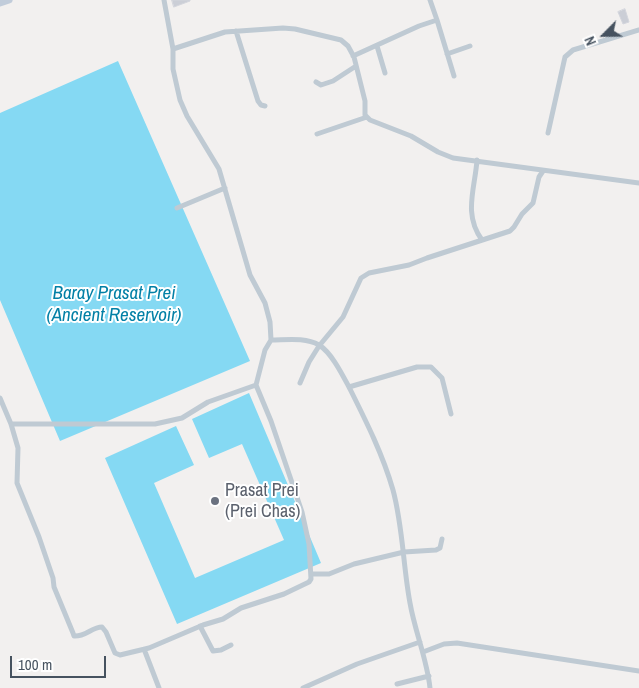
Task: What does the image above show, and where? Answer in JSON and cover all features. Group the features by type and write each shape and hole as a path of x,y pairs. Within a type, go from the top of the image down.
{"main road":[{"path":"0,3 9,0"}],"street":[{"path":"0,398 3,412 11,424 18,448 17,483 39,537 53,578 54,587 74,636 80,636 100,626 104,629 116,653 122,655 144,649 200,626 223,619 246,605 284,594 306,584 311,579 308,544 302,512 271,421 256,385 265,350 271,340 270,322 265,303 250,275 219,169 187,116 180,100 173,69 174,49 164,0"},
{"path":"430,0 454,76"},
{"path":"353,56 419,26 437,20"},
{"path":"174,49 226,32 283,28 296,29 341,40 348,46 353,56 367,117 370,120 411,136 438,152 453,158 639,183"},
{"path":"548,133 564,57 567,53 639,30"},
{"path":"236,32 258,101 261,105 265,106"},
{"path":"377,46 385,73"},
{"path":"447,54 470,46"},
{"path":"316,82 320,85 327,84 356,66"},
{"path":"317,134 367,117"},
{"path":"477,160 470,210 476,231 482,240"},
{"path":"300,383 309,362 342,317 350,304 360,280 364,276 417,263 427,258 506,233 514,227 522,214 533,203 539,177 543,171"},
{"path":"178,208 225,188"},
{"path":"271,340 307,341 324,349 341,372 365,418 394,492 410,603 429,676 430,688"},
{"path":"349,387 417,367 431,368 442,378 451,414"},
{"path":"11,424 120,422 155,424 182,418 208,402 256,385"},
{"path":"312,574 329,574 354,564 404,552 438,550 442,540"},
{"path":"200,626 213,650 221,650 231,645"},
{"path":"303,688 358,664 420,642"},
{"path":"423,652 444,644 457,643 639,671"},
{"path":"144,649 159,688"},
{"path":"397,684 429,676"}],"water":[{"name":"Baray Prasat Prei (Ancient Reservoir)","path":"118,61 250,361 60,441 0,300 0,113"},
{"path":"249,393 321,563 177,624 105,458 176,426 194,465 154,483 195,578 284,540 242,444 209,458 192,419"}],"building":[{"path":"172,0 190,0 190,1 174,7"},
{"path":"625,9 629,22 623,24 618,12"}],"place":[{"name":"Prasat Prei (Prei Chas)","path":"215,501"}]}
